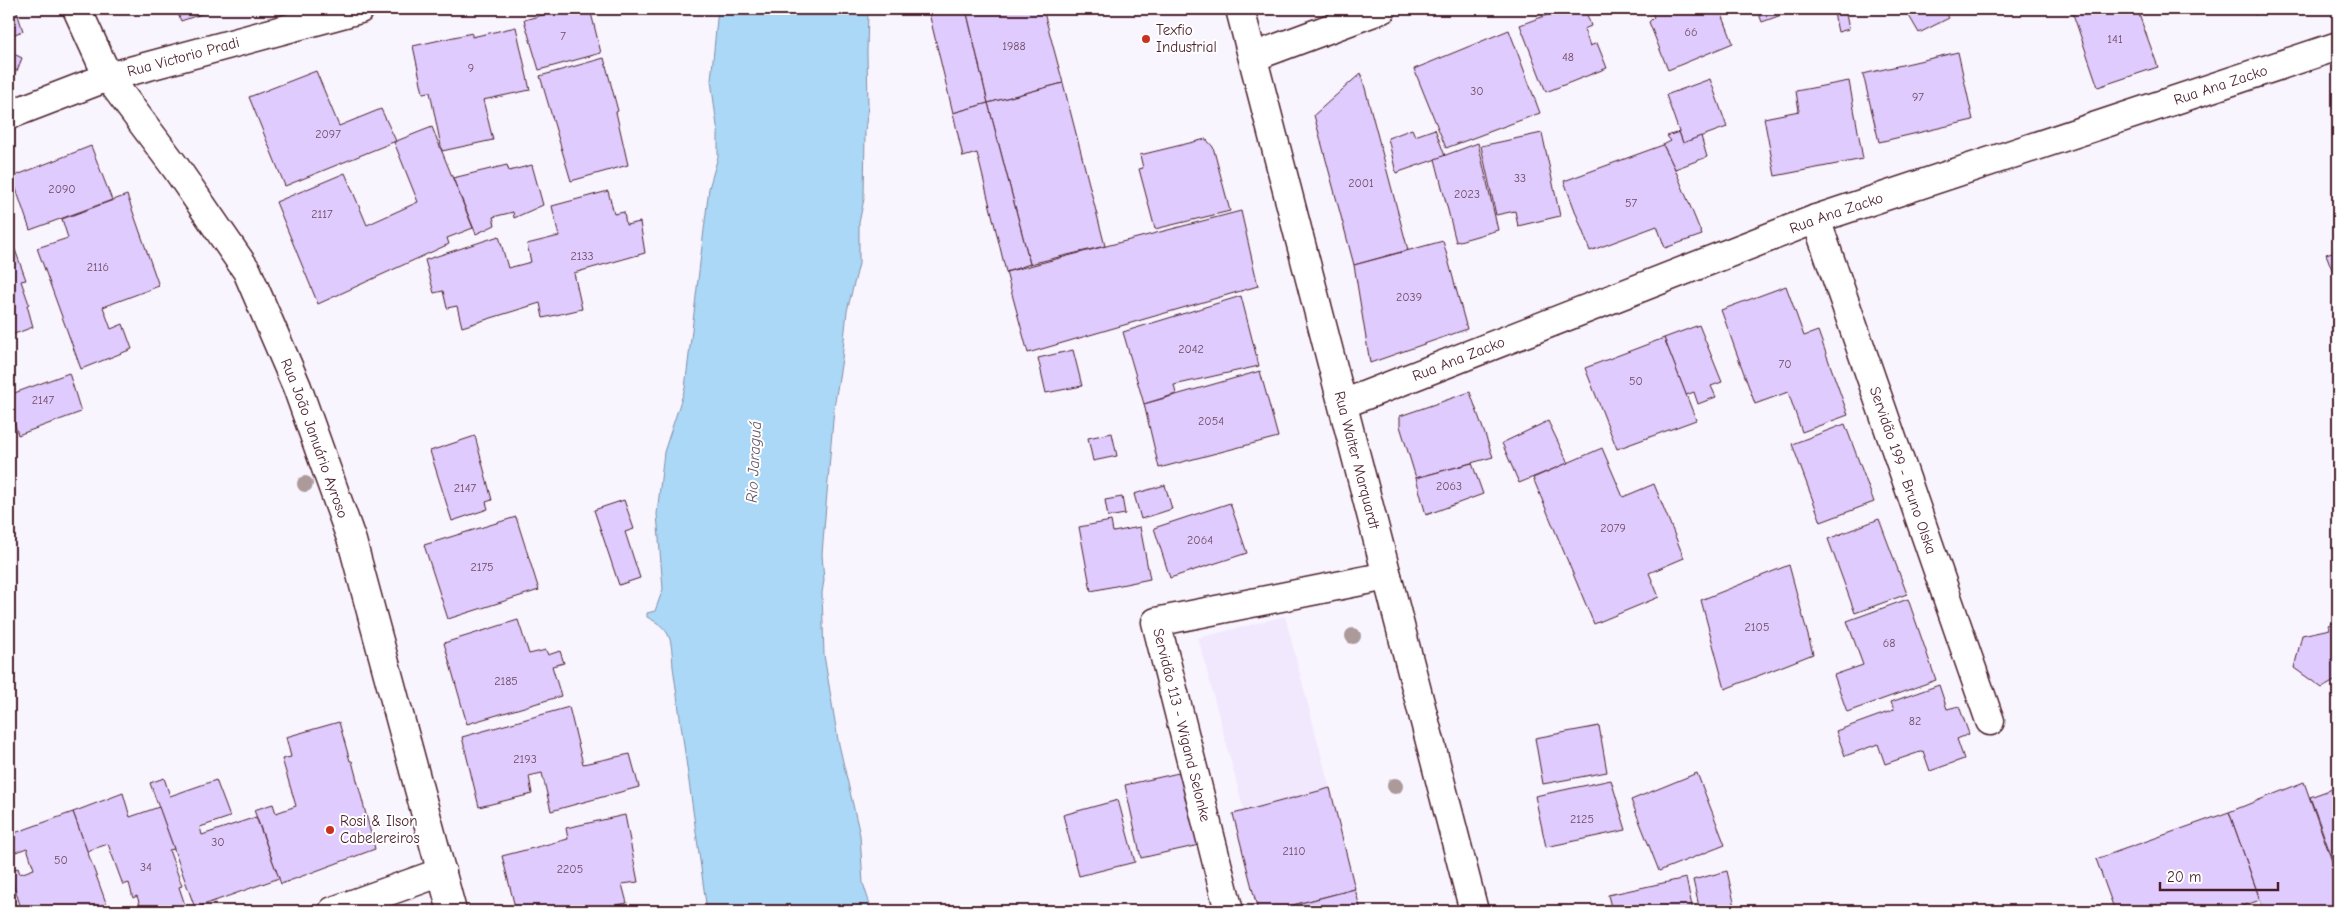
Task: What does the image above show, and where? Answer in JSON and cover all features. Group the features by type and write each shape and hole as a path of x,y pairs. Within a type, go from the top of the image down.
{"street":[{"name":"Rua João Januário Ayroso","path":"77,9 108,77 176,168 247,271 297,387 352,541 452,911"},
{"name":"Rua Victorio Pradi","path":"9,116 108,77 360,9"},
{"name":"Rua Walter Marquardt","path":"1240,9 1474,911"},
{"path":"1253,57 1382,9"},
{"name":"Rua Ana Zacko","path":"1342,404 1816,219 2338,46"},
{"name":"Servidão 199 - Bruno Olska","path":"1816,219 1990,721"},
{"name":"Servidão 113 - Wigand Selonke","path":"1228,911 1156,622 1387,576"},
{"path":"332,911 442,872"}],"shaded area":[{"path":"1285,616 1330,788 1244,811 1198,638"}],"water":[{"name":"Rio Jaraguá","path":"718,9 868,9 868,106 865,132 864,199 859,223 859,264 847,311 834,408 822,554 824,580 822,593 824,655 838,740 860,835 863,883 872,911 707,911 671,643 662,626 647,617 647,613 655,611 663,589 657,514 664,452 685,388 709,188 718,157 718,134 711,80"}],"building":[{"path":"9,9 16,9 23,31 9,36"},
{"path":"176,9 216,9 181,21"},
{"path":"565,9 590,9 601,53 539,70 524,20"},
{"path":"928,9 966,9 988,103 953,113"},
{"path":"966,9 1043,9 1063,83 988,103"},
{"path":"1563,9 1585,9 1591,26 1584,29 1590,46 1597,43 1607,68 1546,92 1520,25"},
{"path":"1650,9 1720,9 1733,43 1668,70 1649,22 1654,17"},
{"path":"1757,9 1798,9 1762,22"},
{"path":"1905,9 1944,9 1949,18 1919,33"},
{"path":"2078,9 2137,9 2158,67 2098,87 2072,11"},
{"path":"2252,9 2270,9 2254,15"},
{"path":"1845,10 1849,29 1838,32 1834,13"},
{"path":"516,27 530,90 483,100 493,140 442,151 430,92 423,93 413,46 472,33 472,37"},
{"path":"1509,30 1540,113 1446,148 1414,69"},
{"path":"1958,52 1973,120 1879,142 1863,74"},
{"path":"14,54 22,58 17,71 9,68 9,56"},
{"path":"604,58 618,111 616,112 628,165 571,181 540,76"},
{"path":"316,71 339,126 381,109 396,141 285,186 249,97"},
{"path":"1361,73 1408,250 1354,265 1314,115"},
{"path":"1710,79 1727,127 1683,143 1666,95"},
{"path":"1849,81 1863,159 1775,176 1764,118 1799,111 1796,91"},
{"path":"1063,83 1105,246 1030,264 988,103"},
{"path":"988,103 1030,264 1006,272 977,153 963,157 953,113"},
{"path":"432,127 473,228 447,238 449,244 318,304 276,202 345,173 367,225 418,202 394,142"},
{"path":"1412,129 1415,136 1435,129 1445,156 1396,173 1388,138"},
{"path":"1679,132 1683,143 1701,136 1707,157 1675,169 1663,145 1671,141 1667,136"},
{"path":"1542,133 1560,216 1518,226 1515,211 1496,215 1481,146"},
{"path":"1206,139 1213,147 1230,211 1155,229 1139,169 1143,168 1140,155"},
{"path":"1478,143 1498,230 1456,242 1435,159"},
{"path":"1663,145 1702,235 1665,248 1657,226 1590,251 1564,181"},
{"path":"91,146 112,200 30,230 12,177"},
{"path":"507,165 509,171 532,165 543,205 514,218 513,212 493,217 495,225 476,234 453,178"},
{"path":"608,191 614,214 624,212 626,225 640,222 645,253 574,273 582,309 543,318 540,303 462,327 457,306 447,308 443,291 434,293 425,260 499,236 508,268 531,262 527,244 559,236 552,206"},
{"path":"127,195 159,286 103,307 111,329 123,324 132,349 81,369 37,248 68,238 62,219"},
{"path":"1241,211 1258,286 1028,353 1006,272"},
{"path":"9,233 26,280 21,281 29,304 27,305 33,327 9,336"},
{"path":"1443,241 1467,329 1370,363 1354,265"},
{"path":"2338,250 2338,285 2326,254"},
{"path":"1786,286 1804,336 1818,331 1848,415 1802,432 1788,392 1755,404 1721,310"},
{"path":"1241,296 1259,366 1174,385 1176,394 1144,404 1123,332"},
{"path":"1699,325 1722,382 1711,386 1716,397 1698,404 1694,392 1686,395 1664,338"},
{"path":"1664,338 1696,420 1617,449 1585,368"},
{"path":"1073,350 1082,386 1046,393 1038,358"},
{"path":"1260,371 1278,437 1159,468 1144,404"},
{"path":"69,373 81,412 18,435 9,405 9,395"},
{"path":"1470,392 1493,457 1416,478 1400,426 1400,416"},
{"path":"1548,421 1568,463 1519,483 1502,443"},
{"path":"1845,424 1874,502 1821,522 1792,444"},
{"path":"1112,433 1117,456 1093,461 1088,438"},
{"path":"475,436 492,500 486,502 488,509 452,521 430,451"},
{"path":"1602,448 1623,497 1654,484 1684,558 1649,573 1659,597 1594,624 1533,478"},
{"path":"1472,463 1483,494 1426,515 1416,478"},
{"path":"1165,485 1172,509 1141,519 1134,494"},
{"path":"1122,497 1125,514 1108,517 1105,500"},
{"path":"624,500 634,529 625,532 640,578 619,585 594,510"},
{"path":"1230,503 1247,553 1170,578 1154,528"},
{"path":"516,517 539,590 448,619 424,545"},
{"path":"1879,519 1907,594 1855,613 1828,539"},
{"path":"1111,521 1113,532 1140,527 1150,579 1091,591 1079,527"},
{"path":"1789,565 1813,654 1725,689 1701,600"},
{"path":"1908,599 1936,680 1847,712 1834,675 1863,665 1847,621"},
{"path":"518,620 529,654 546,650 548,655 560,651 564,663 552,666 561,696 467,724 444,643"},
{"path":"2338,621 2338,679 2322,688 2294,668 2302,635 2330,629 2328,625"},
{"path":"1939,685 1947,709 1959,706 1969,734 1957,739 1964,759 1930,771 1923,751 1885,764 1878,744 1845,756 1836,731 1894,710 1891,702"},
{"path":"569,707 583,764 630,754 639,787 551,811 542,773 529,776 532,794 479,807 462,737"},
{"path":"339,722 350,761 352,761 375,849 281,884 254,810 273,804 276,813 296,806 282,759 291,757 286,737"},
{"path":"1599,726 1607,772 1543,784 1535,738"},
{"path":"1183,772 1199,845 1141,858 1125,785"},
{"path":"1697,773 1725,845 1659,871 1631,800"},
{"path":"164,778 170,796 216,780 230,817 200,827 202,835 256,817 279,878 195,908 150,783"},
{"path":"1611,780 1626,830 1546,847 1535,796"},
{"path":"2304,782 2338,878 2338,911 2264,911 2229,812"},
{"path":"2338,787 2338,875 2310,797"},
{"path":"1330,788 1355,889 1270,911 1258,911 1233,814"},
{"path":"123,793 130,817 159,807 174,849 169,850 182,886 179,887 187,911 142,911 137,896 133,898 129,883 123,885 108,844 87,851 73,812"},
{"path":"1118,800 1135,862 1079,876 1063,815"},
{"path":"73,812 109,911 22,911 9,871 18,868 20,874 34,869 27,848 13,853 9,835"},
{"path":"2229,812 2260,900 2229,911 2115,911 2096,859"},
{"path":"625,815 638,882 622,884 627,903 590,911 516,911 502,856 568,839 566,828"},
{"path":"1727,871 1736,911 1700,911 1693,880"},
{"path":"1686,878 1693,911 1612,911 1608,895"},
{"path":"1355,889 1361,911 1270,911"},
{"path":"20,907 22,911 9,911"}],"place":[{"name":"Texfio Industrial","path":"1146,39"},
{"name":"Rosi & Ilson Cabelereiros","path":"330,830"}]}
